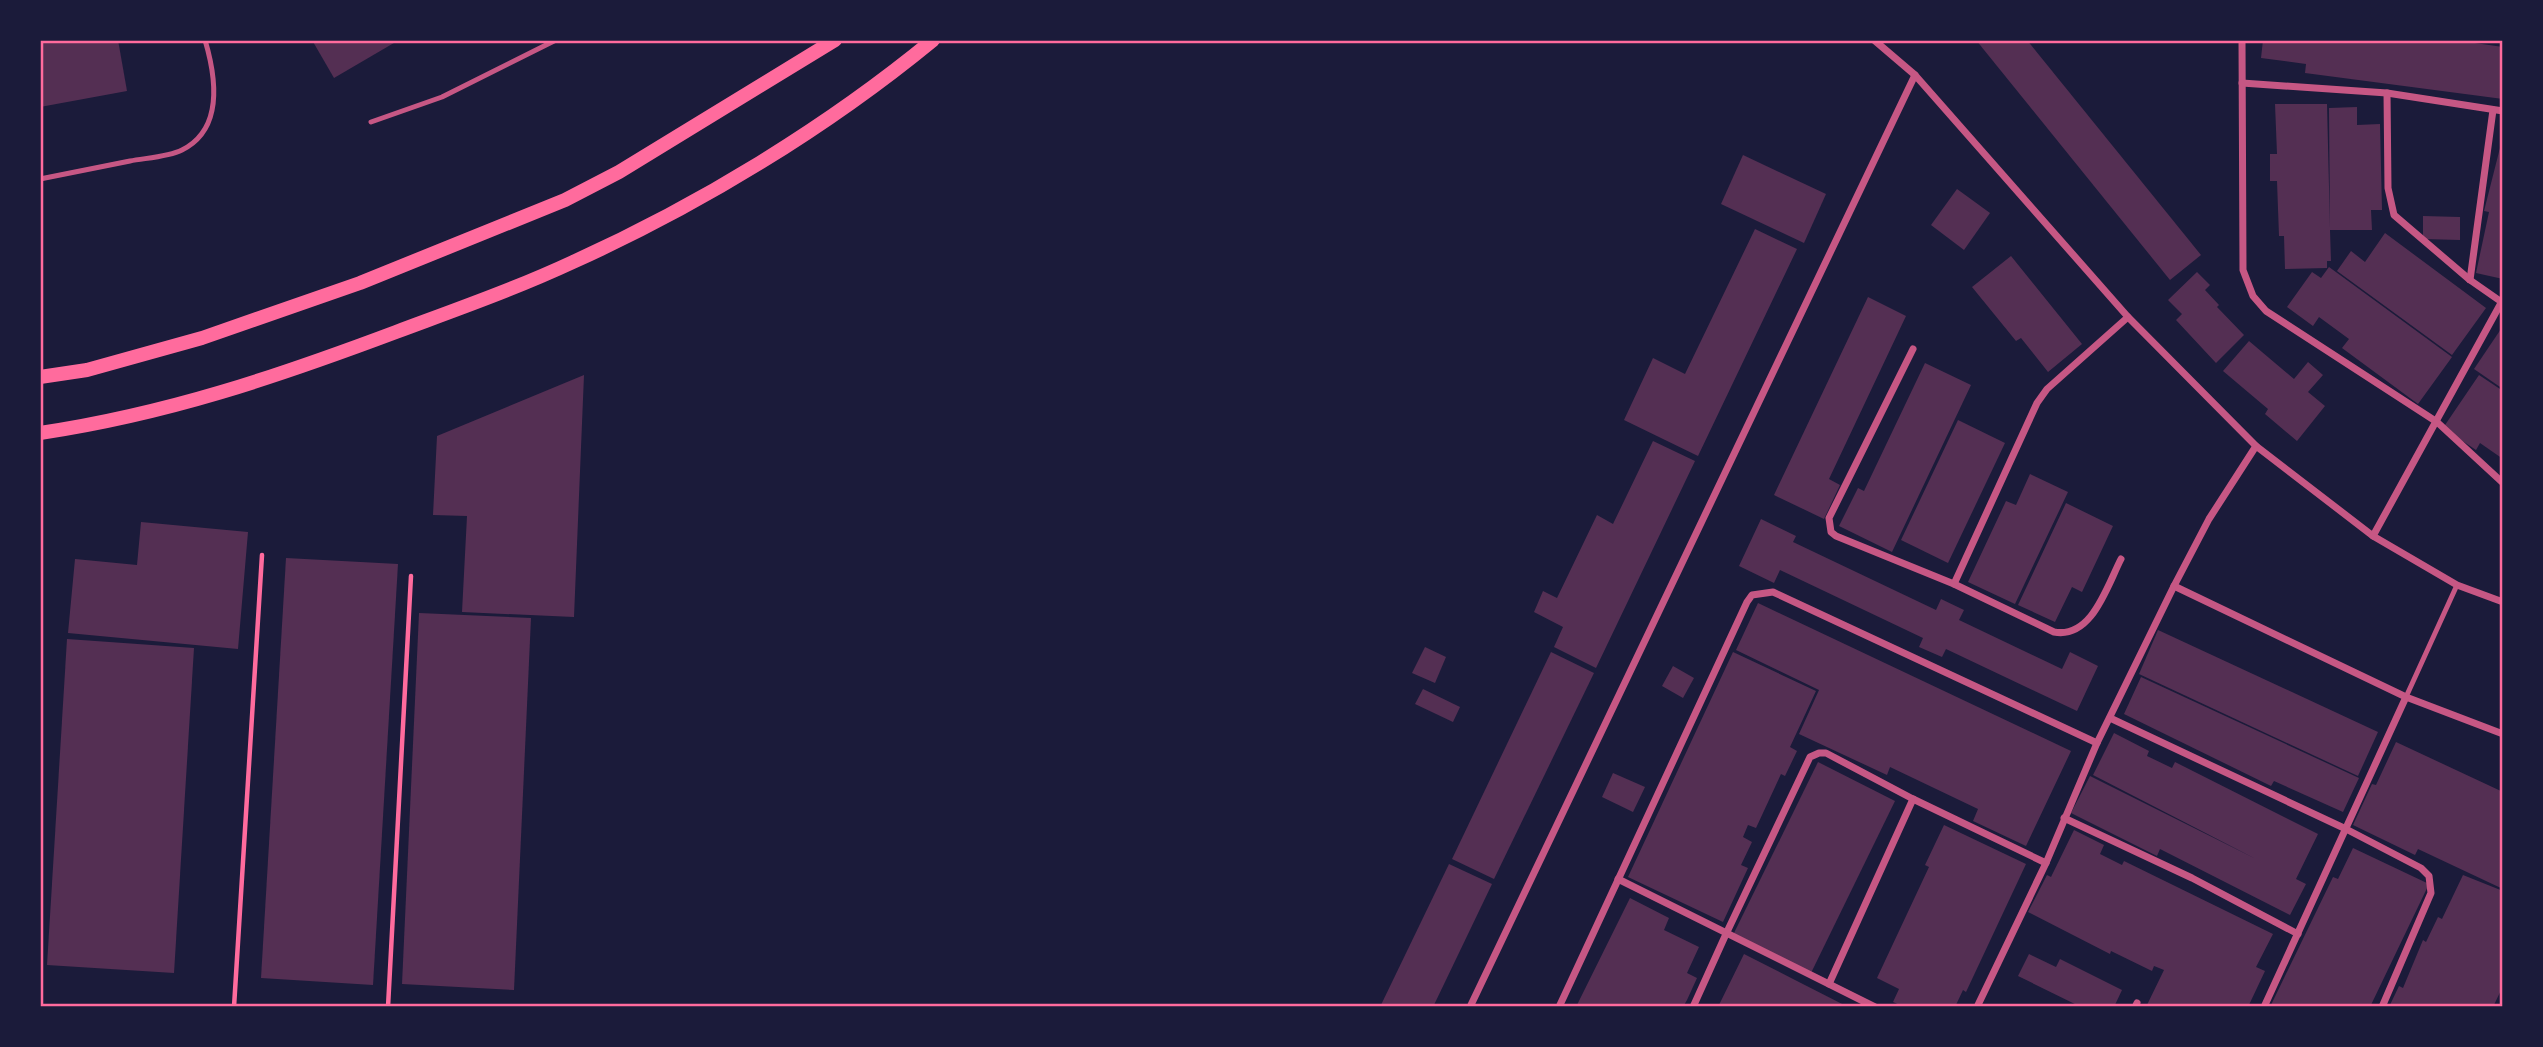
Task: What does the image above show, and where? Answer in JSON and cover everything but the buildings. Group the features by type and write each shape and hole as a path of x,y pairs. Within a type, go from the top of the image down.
{"main road":[{"path":"40,377 87,370 202,338 371,279 565,200 619,172 835,40"},
{"path":"40,433 135,417 216,395 297,369 505,292 574,262 655,223 731,180 830,116 933,40"}],"street":[{"path":"1874,40 1915,75 2128,317 2256,446 2372,536 2457,584 2503,602"},
{"path":"2242,40 2242,270 2252,296 2266,311 2437,422 2503,483"},
{"path":"1470,1007 1915,75"},
{"path":"2242,83 2386,93 2503,111"},
{"path":"2372,536 2502,303 2470,280 2393,215 2388,188 2386,93"},
{"path":"2470,280 2493,110"},
{"path":"1954,584 2037,403 2047,389 2128,317"},
{"path":"1913,349 1829,518 1829,528 1836,536 1954,584 2054,632 2065,634 2075,631 2090,617 2121,559"},
{"path":"1977,1007 2046,863 2098,743 2174,586 2208,519 2256,446"},
{"path":"2174,586 2406,697 2503,734"},
{"path":"1559,1007 1752,595 1773,592 2098,743"},
{"path":"2264,1007 2406,697"},
{"path":"2110,718 2346,829 2421,868 2429,876 2431,893 2382,1007"},
{"path":"1693,1007 1810,757 1819,753 1826,753 1913,799 2046,863"},
{"path":"1829,984 1913,799"},
{"path":"2064,818 2192,878 2298,934"},
{"path":"1618,879 1875,1007"}],"lane":[{"path":"40,179 181,150 202,134 208,124 216,91 213,67 205,40"},
{"path":"371,122 442,97 556,40"},
{"path":"2406,697 2457,584"}],"path":[{"path":"234,1007 262,555"},
{"path":"388,1007 411,576"}]}
